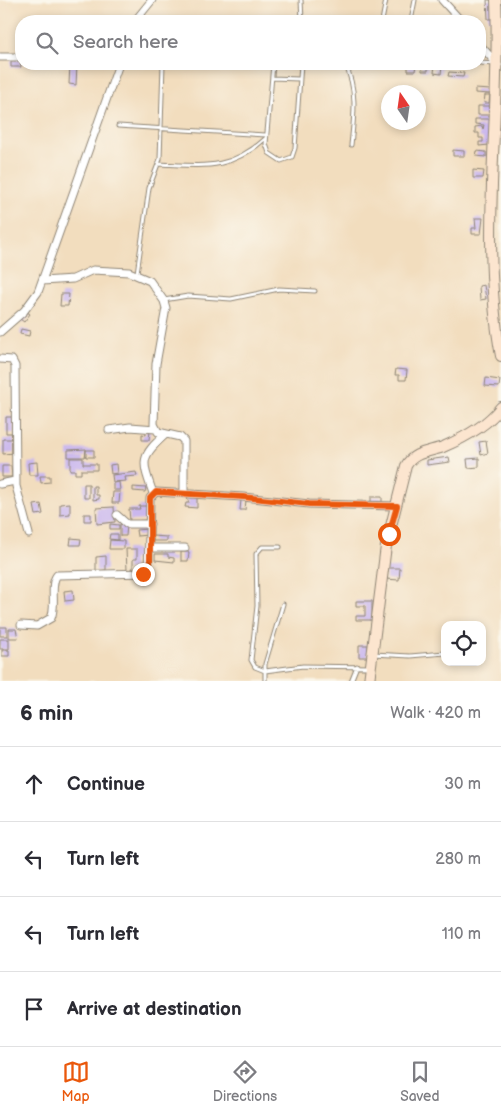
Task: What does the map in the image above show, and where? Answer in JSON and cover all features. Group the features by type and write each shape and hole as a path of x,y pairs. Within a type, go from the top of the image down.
{"street":[{"path":"140,15 152,0"},
{"path":"442,0 456,15"},
{"path":"496,0 499,69 491,245 494,315 501,356"},
{"path":"486,52 499,69"},
{"path":"0,56 15,57"},
{"path":"0,332 24,311 38,292 117,70"},
{"path":"42,281 73,279 93,270 137,274 150,281 164,300 166,308 156,364 154,419 156,429"},
{"path":"0,360 12,360 15,366 16,481 29,534"},
{"path":"369,681 381,574 409,461 419,454 456,440 488,422 501,408"},
{"path":"109,430 130,427 156,429 166,434 180,437 184,441 182,472 184,492"},
{"path":"21,625 37,626 51,618 54,605 54,579 57,575 146,574 150,570 150,498 153,493 144,461 150,450 166,434"},
{"path":"0,484 16,481"},
{"path":"153,493 184,492 309,504 397,506"},
{"path":"117,516 127,524 150,524"},
{"path":"150,548 185,548"}],"lane":[{"path":"301,0 302,15"},
{"path":"383,15 386,0"},
{"path":"412,15 415,0"},
{"path":"486,65 499,69"},
{"path":"137,274 148,188 158,164 163,70"},
{"path":"273,70 266,137 267,149 275,158 286,160 292,157 295,148 300,70"},
{"path":"348,70 354,94 351,145"},
{"path":"272,78 299,79"},
{"path":"118,126 266,137"},
{"path":"158,164 201,166 235,160 246,155 266,137"},
{"path":"164,300 188,296 231,299 280,289 315,291"},
{"path":"280,547 262,547 256,554 257,606 251,660 254,667 264,671 303,666 371,667"},
{"path":"265,681 264,671 283,604"},
{"path":"372,654 410,656 441,654"},
{"path":"351,681 357,666"}],"building":[{"path":"487,0 493,0 495,19 488,19"},
{"path":"11,60 15,60 15,67 11,67"},
{"path":"70,70 77,70 76,85 69,84"},
{"path":"434,70 441,70 441,74 434,73"},
{"path":"449,72 464,73 463,77 448,76"},
{"path":"475,89 491,90 490,94 475,93"},
{"path":"485,95 490,95 489,103 484,103"},
{"path":"478,106 490,106 489,115 478,115"},
{"path":"475,119 490,119 489,145 479,146 479,142 483,142 483,138 479,138 479,133 475,133 475,127 482,126 483,129 484,125 475,124"},
{"path":"453,150 464,151 464,156 453,156"},
{"path":"477,151 486,152 486,157 476,156"},
{"path":"473,170 484,171 483,178 473,178"},
{"path":"475,218 483,218 481,234 472,234 472,228 476,228"},
{"path":"484,285 486,299 480,300 479,286"},
{"path":"61,294 69,294 68,306 60,306"},
{"path":"26,311 30,314 24,322 20,319"},
{"path":"21,329 30,331 29,336 20,334"},
{"path":"396,369 407,370 406,380 399,380 399,375 395,375"},
{"path":"486,378 500,380 499,387 485,386"},
{"path":"6,417 14,417 14,433 6,433"},
{"path":"146,431 150,431 149,440 142,440 142,434 146,435"},
{"path":"3,439 14,439 14,453 3,454"},
{"path":"486,441 488,453 481,455 479,442"},
{"path":"86,449 85,457 68,457 68,450"},
{"path":"86,450 94,450 94,457 86,457"},
{"path":"449,457 450,462 427,465 427,460"},
{"path":"70,458 83,458 83,464 97,464 97,470 81,470 81,474 75,474 75,470 70,470"},
{"path":"479,458 479,467 468,468 467,459"},
{"path":"37,462 38,475 29,475 28,463"},
{"path":"116,464 117,473 111,474 110,465"},
{"path":"2,466 11,466 12,477 2,477"},
{"path":"136,472 137,476 125,477 126,481 113,482 112,475"},
{"path":"40,476 50,476 50,482 41,483"},
{"path":"119,482 120,490 113,490 113,483"},
{"path":"84,484 89,484 89,498 84,498"},
{"path":"93,486 96,486 96,495 99,495 99,499 93,500"},
{"path":"133,487 146,488 145,492 133,491"},
{"path":"113,492 120,492 119,503 112,503"},
{"path":"186,495 197,495 197,508 185,507 186,503 189,503"},
{"path":"371,497 382,497 382,502 371,502"},
{"path":"241,500 246,500 245,510 240,510"},
{"path":"70,503 70,514 60,515 60,504"},
{"path":"41,504 43,514 36,515 34,505"},
{"path":"139,506 147,506 148,520 130,521 129,509 140,509"},
{"path":"114,507 115,522 97,524 96,508"},
{"path":"84,514 91,514 91,521 84,521"},
{"path":"110,524 119,525 119,529 110,529"},
{"path":"120,524 127,525 126,536 120,536"},
{"path":"148,529 148,535 137,536 136,530"},
{"path":"110,534 118,534 118,540 109,539"},
{"path":"153,536 167,537 167,541 153,541"},
{"path":"71,538 81,539 80,545 70,545"},
{"path":"110,540 124,541 124,549 109,549"},
{"path":"126,549 137,549 137,559 133,559 133,569 127,570"},
{"path":"181,552 189,552 188,561 181,561"},
{"path":"155,554 168,554 168,557 174,558 174,562 155,560"},
{"path":"106,556 106,570 96,571 96,557"},
{"path":"386,568 400,568 399,580 386,579"},
{"path":"73,590 74,600 65,601 64,591"},
{"path":"356,601 372,601 372,620 356,620 356,616 365,616 365,606 356,606"},
{"path":"0,627 7,627 7,636 0,636"},
{"path":"9,629 16,629 18,638 9,638"},
{"path":"0,639 9,639 9,649 0,649"},
{"path":"359,645 368,645 368,657 359,657"},
{"path":"2,650 9,650 9,656 2,656"}],"route":[{"path":"143,574 148,573 150,570 150,495 156,492 184,492 309,504 397,506 389,534"}]}
